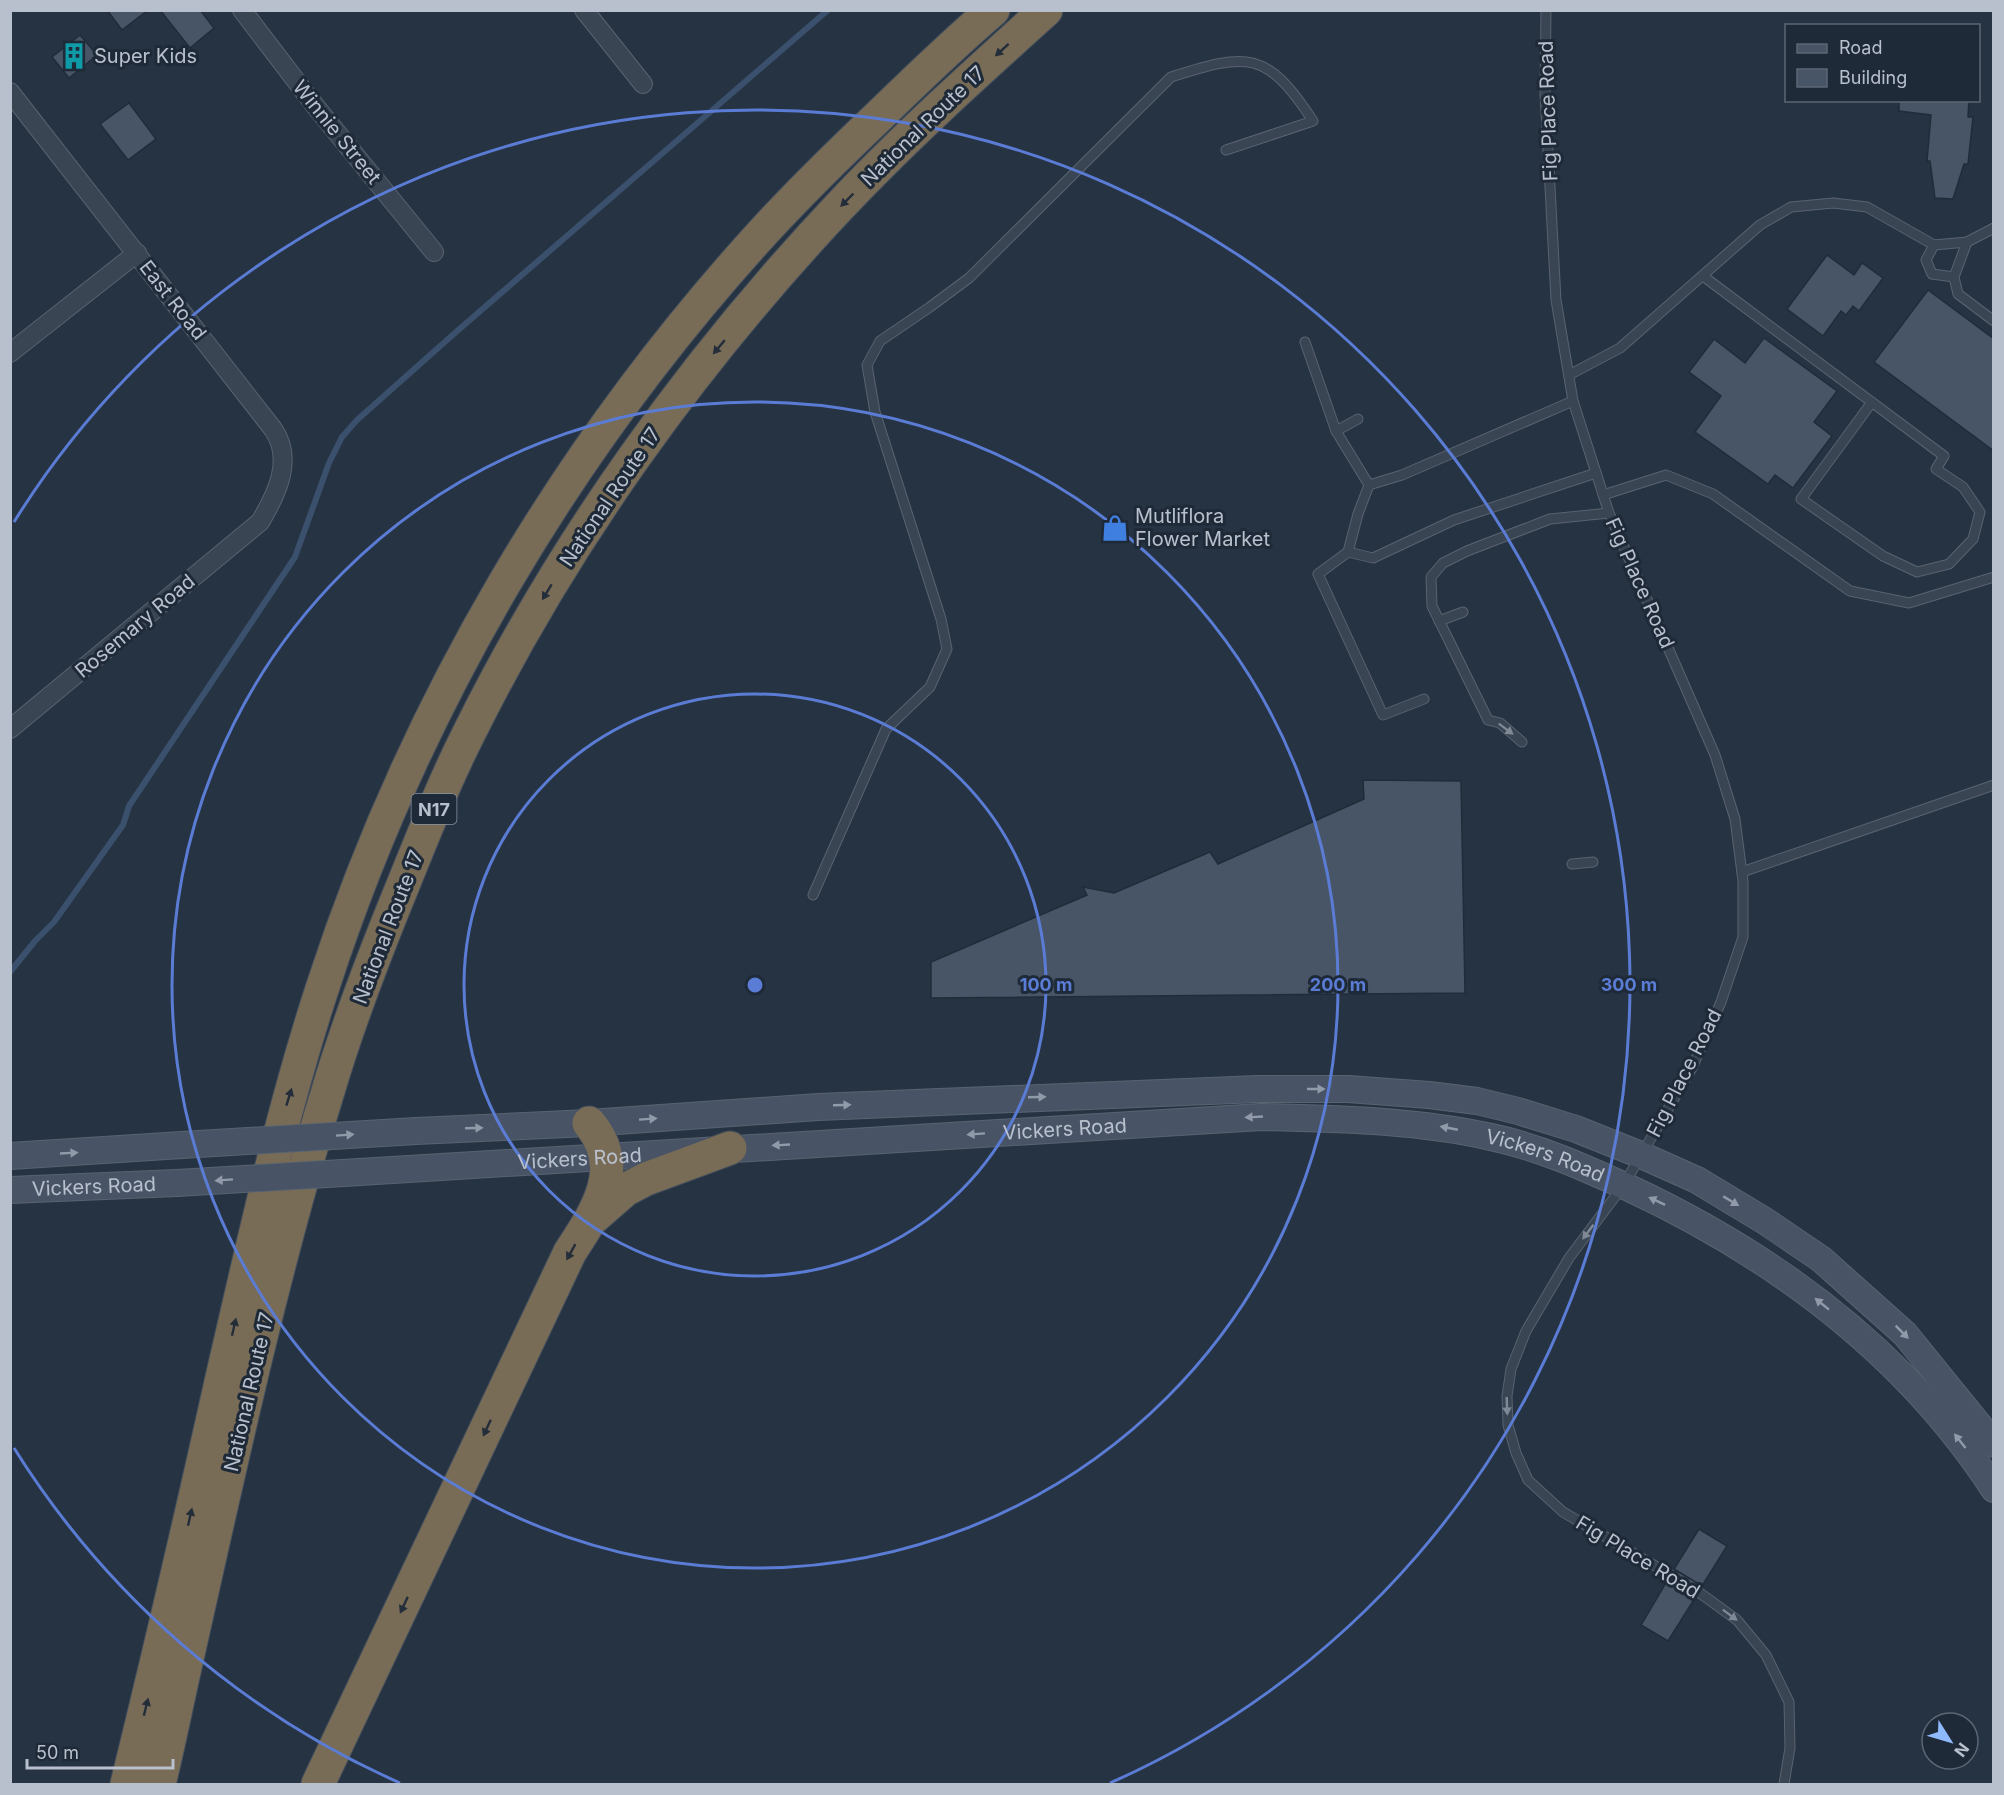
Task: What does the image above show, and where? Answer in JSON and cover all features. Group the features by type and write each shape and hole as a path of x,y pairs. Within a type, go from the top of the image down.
{"highway":[{"name":"N17","path":"127,1785 286,1106 323,984 369,857 454,671 519,559 573,474 640,380 765,230 838,155 993,10"},
{"name":"National Route 17","path":"159,1785 263,1324 294,1204 329,1085 374,956 444,783 524,631 584,532 641,448 698,372 838,208 935,111 1046,10"},
{"path":"318,1785 570,1252 591,1220 603,1195 608,1179 605,1157 601,1142 589,1123"},
{"path":"591,1220 625,1190 646,1179 730,1148"}],"main road":[{"name":"Vickers Road","path":"10,1156 416,1131 589,1123 830,1106 1246,1089 1348,1089 1477,1101 1576,1129 1641,1155 1697,1180 1765,1221 1821,1259 1905,1334 1994,1444"},
{"name":"Vickers Road","path":"10,1190 177,1183 1261,1117 1319,1118 1438,1126 1493,1137 1560,1157 1668,1206 1733,1244 1816,1299 1893,1364 1936,1411 1994,1489"}],"street":[{"name":"Winnie Street","path":"242,10 316,107 434,252"},
{"path":"584,10 643,84"},
{"name":"East Road","path":"10,92 280,439 284,460 276,490 260,522"},
{"path":"10,353 137,253"},
{"name":"Rosemary Road","path":"10,729 260,522"}],"lane":[{"name":"Fig Place Road","path":"1546,10 1545,93 1556,300 1573,401 1609,513 1715,755 1735,819 1742,872 1743,937 1721,1002 1692,1068 1623,1186 1569,1258 1526,1331 1511,1369 1507,1396 1508,1425 1516,1453 1528,1480 1563,1512 1693,1588 1737,1620 1766,1655 1789,1702 1791,1748 1784,1785"},
{"path":"813,895 886,729 930,687 947,649 941,619 875,412 867,365 880,341 969,278 1171,77 1216,63 1253,62 1274,73 1296,96 1313,121 1226,150"},
{"path":"1569,375 1620,348 1760,225 1791,207 1833,203 1867,207 1935,245 1968,242 1994,228"},
{"path":"1968,242 1954,277 1958,294 1994,321"},
{"path":"1935,245 1926,260 1932,274 1954,277"},
{"path":"1703,276 1872,402 1944,456 1936,469 1963,488 1980,512 1973,539 1948,564 1917,572 1883,556 1802,498 1872,402"},
{"path":"1305,342 1335,431 1369,485"},
{"path":"1369,485 1413,470 1573,401"},
{"path":"1335,431 1358,419"},
{"path":"1348,552 1373,558 1454,520 1596,473"},
{"path":"1603,495 1666,475 1713,494 1850,591 1909,603 1994,577"},
{"path":"1369,485 1358,514 1348,552 1318,574 1383,715 1424,699"},
{"path":"1522,742 1500,723 1488,720 1432,606 1431,577 1443,563 1467,551 1550,519 1609,513"},
{"path":"1439,621 1463,612"},
{"path":"1742,872 1994,785"},
{"path":"1572,864 1593,862"}],"building":[{"path":"107,10 148,10 122,30"},
{"path":"160,10 200,10 214,28 190,48"},
{"name":"Super Kids","path":"80,35 97,55 69,78 52,57"},
{"path":"1899,102 1969,102 1968,117 1973,117 1968,164 1964,164 1953,199 1935,198 1930,161 1927,161 1931,115 1899,111"},
{"path":"129,103 156,139 128,160 100,124"},
{"path":"1827,255 1854,275 1862,263 1883,278 1859,311 1853,306 1846,315 1841,311 1823,336 1787,309"},
{"path":"1928,290 1994,339 1994,451 1874,362"},
{"path":"1764,338 1837,391 1814,422 1832,436 1793,488 1775,475 1768,484 1695,432 1721,396 1689,372 1714,339 1745,363"},
{"path":"1363,780 1461,781 1465,993 931,998 931,962 1087,895 1083,887 1114,893 1210,852 1218,864 1364,799"},
{"path":"1699,1529 1727,1546 1702,1586 1674,1569"},
{"path":"1667,1581 1695,1598 1668,1641 1641,1625"}],"waterway":[{"path":"10,972 54,922 123,825 129,806 295,557 329,463 342,437 357,420 456,332 828,10"}],"place":[{"name":"Super Kids","path":"74,56"},
{"name":"Mutliflora Flower Market","path":"1115,528"}]}
